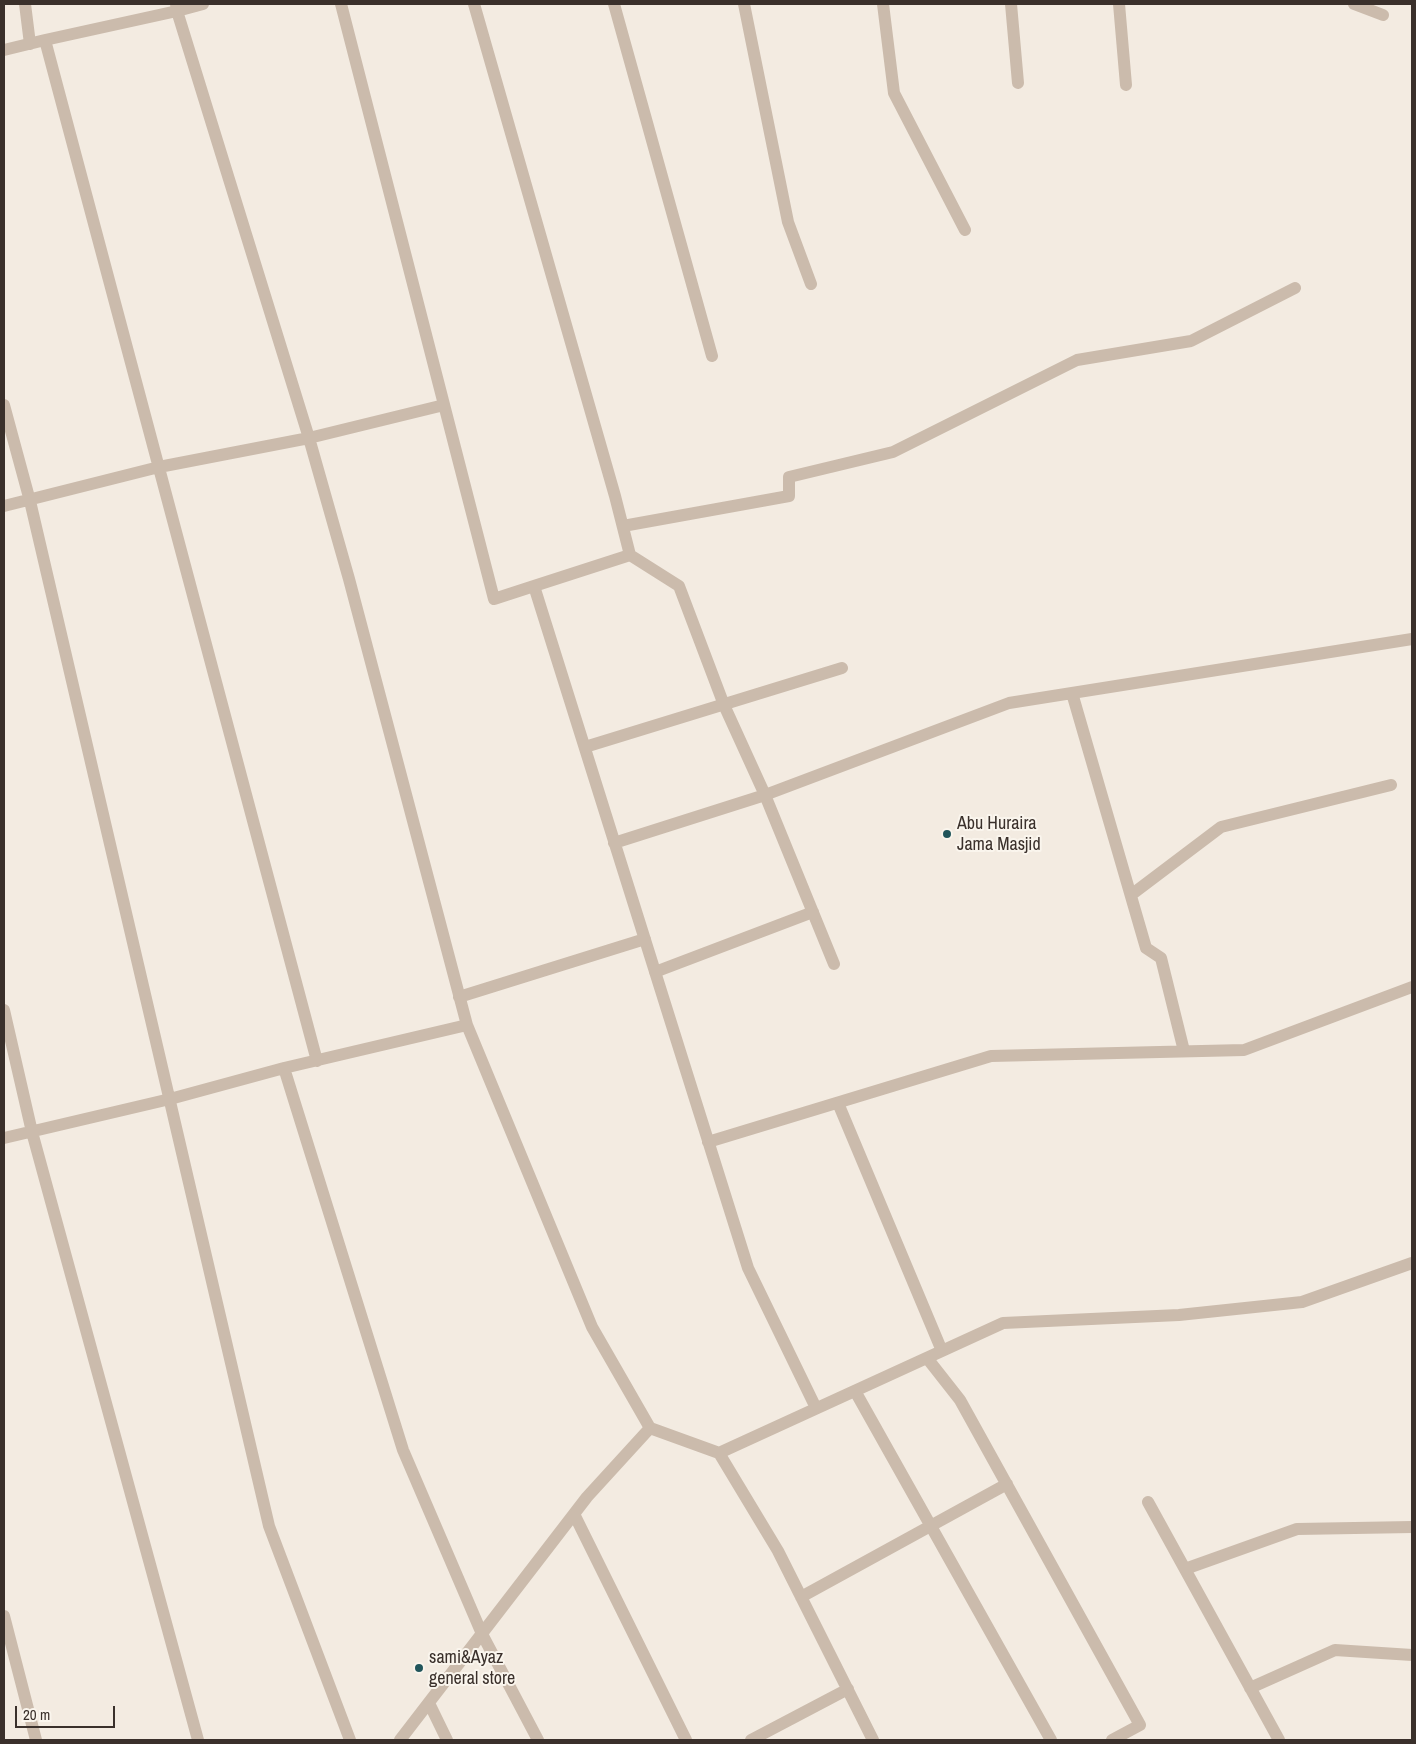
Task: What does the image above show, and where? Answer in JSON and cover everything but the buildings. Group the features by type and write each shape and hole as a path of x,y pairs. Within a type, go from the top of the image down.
{"street":[{"path":"25,4 30,44"},
{"path":"4,50 177,8 203,4"},
{"path":"342,4 494,599 630,555"},
{"path":"474,4 613,487 630,555 679,586 724,705 764,795 834,964"},
{"path":"614,4 712,356"},
{"path":"744,4 788,222 811,284"},
{"path":"884,4 894,93 965,230"},
{"path":"1010,4 1018,82"},
{"path":"1120,4 1126,85"},
{"path":"1354,4 1383,15"},
{"path":"177,8 309,438 349,579 467,1025 592,1327 650,1428 719,1454 778,1551 873,1740"},
{"path":"45,40 317,1061"},
{"path":"622,526 789,496 789,477 893,452 1077,360 1191,341 1295,288"},
{"path":"4,405 30,501 268,1526 350,1740"},
{"path":"4,506 159,467 309,438 444,405"},
{"path":"534,586 748,1268 816,1408"},
{"path":"614,843 764,795 1008,703 1412,639"},
{"path":"585,747 842,668"},
{"path":"1072,693 1146,948 1161,958 1184,1051"},
{"path":"1131,895 1221,827 1392,785"},
{"path":"655,972 813,912"},
{"path":"459,997 645,939"},
{"path":"708,1142 991,1056 1244,1050 1412,987"},
{"path":"4,1010 32,1132 198,1740"},
{"path":"4,1138 170,1099 284,1068 467,1025"},
{"path":"284,1068 403,1450 482,1634 538,1740"},
{"path":"838,1103 942,1351"},
{"path":"719,1454 1003,1323 1179,1315 1302,1302 1412,1263"},
{"path":"927,1358 960,1400 1140,1725 1112,1740"},
{"path":"855,1391 1051,1740"},
{"path":"400,1740 574,1514 650,1428"},
{"path":"800,1597 1008,1484"},
{"path":"1148,1502 1279,1740"},
{"path":"574,1514 686,1740"},
{"path":"1184,1569 1297,1529 1412,1527"},
{"path":"4,1616 36,1740"},
{"path":"1250,1688 1335,1650 1412,1655"},
{"path":"751,1740 848,1689"},
{"path":"429,1703 447,1740"}],"place":[{"name":"Abu Huraira Jama Masjid","path":"947,834"},
{"name":"sami&Ayaz general store","path":"419,1668"}]}
